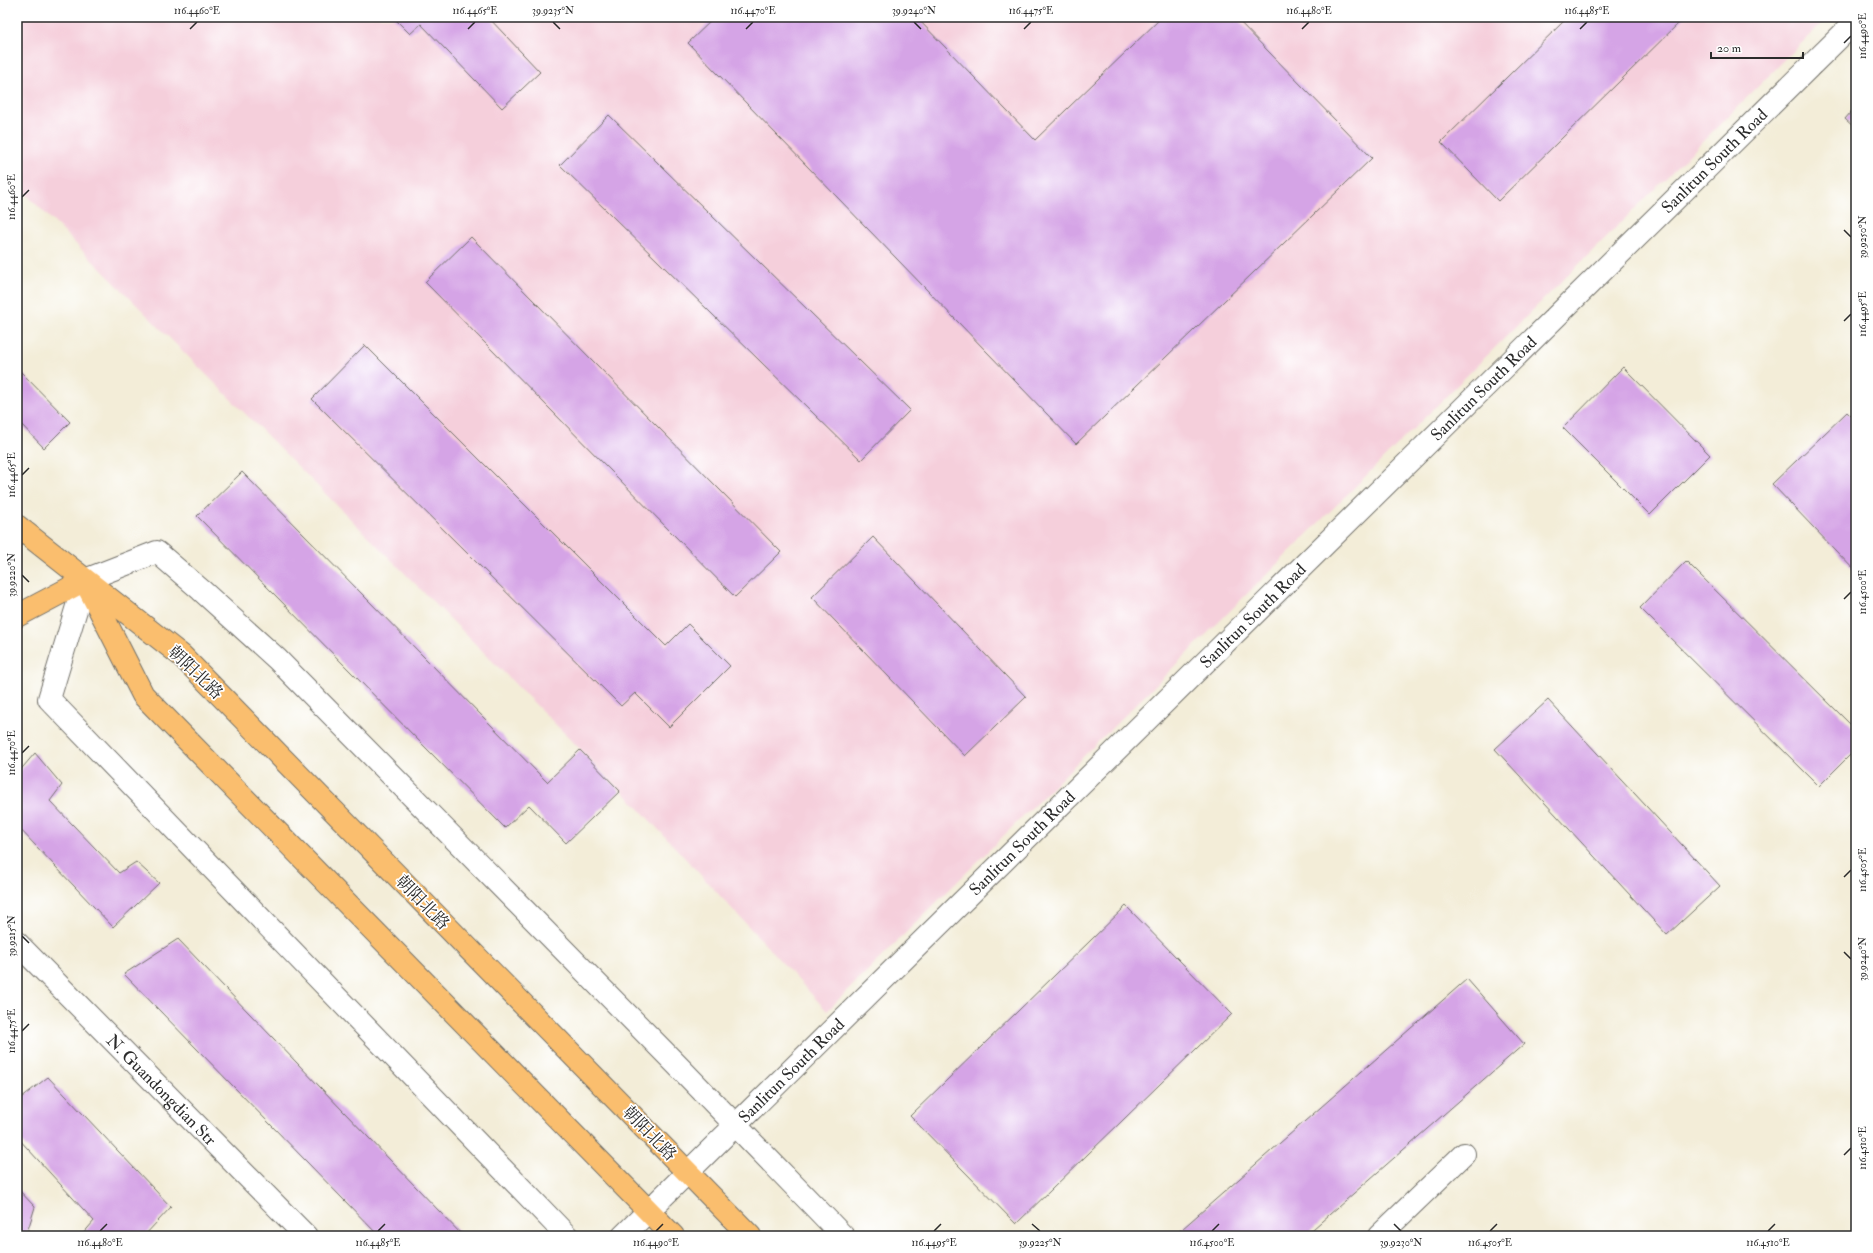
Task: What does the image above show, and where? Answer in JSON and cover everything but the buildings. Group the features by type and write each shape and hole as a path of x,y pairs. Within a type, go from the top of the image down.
{"main road":[{"name":"朝阳北路","path":"17,526 182,656 750,1236"},
{"name":"朝阳北路","path":"85,580 143,695 673,1236"},
{"path":"17,616 85,580"}],"street":[{"name":"Sanlitun South Road","path":"623,1236 1856,21"},
{"path":"567,1236 48,699 85,580 156,552 201,590 276,659 843,1236"},
{"name":"N. Guandongdian Str","path":"17,943 296,1233"},
{"path":"1379,1236 1464,1154"}],"shaded area":[{"path":"17,17 1828,17 827,1011 632,801 17,185"}]}
